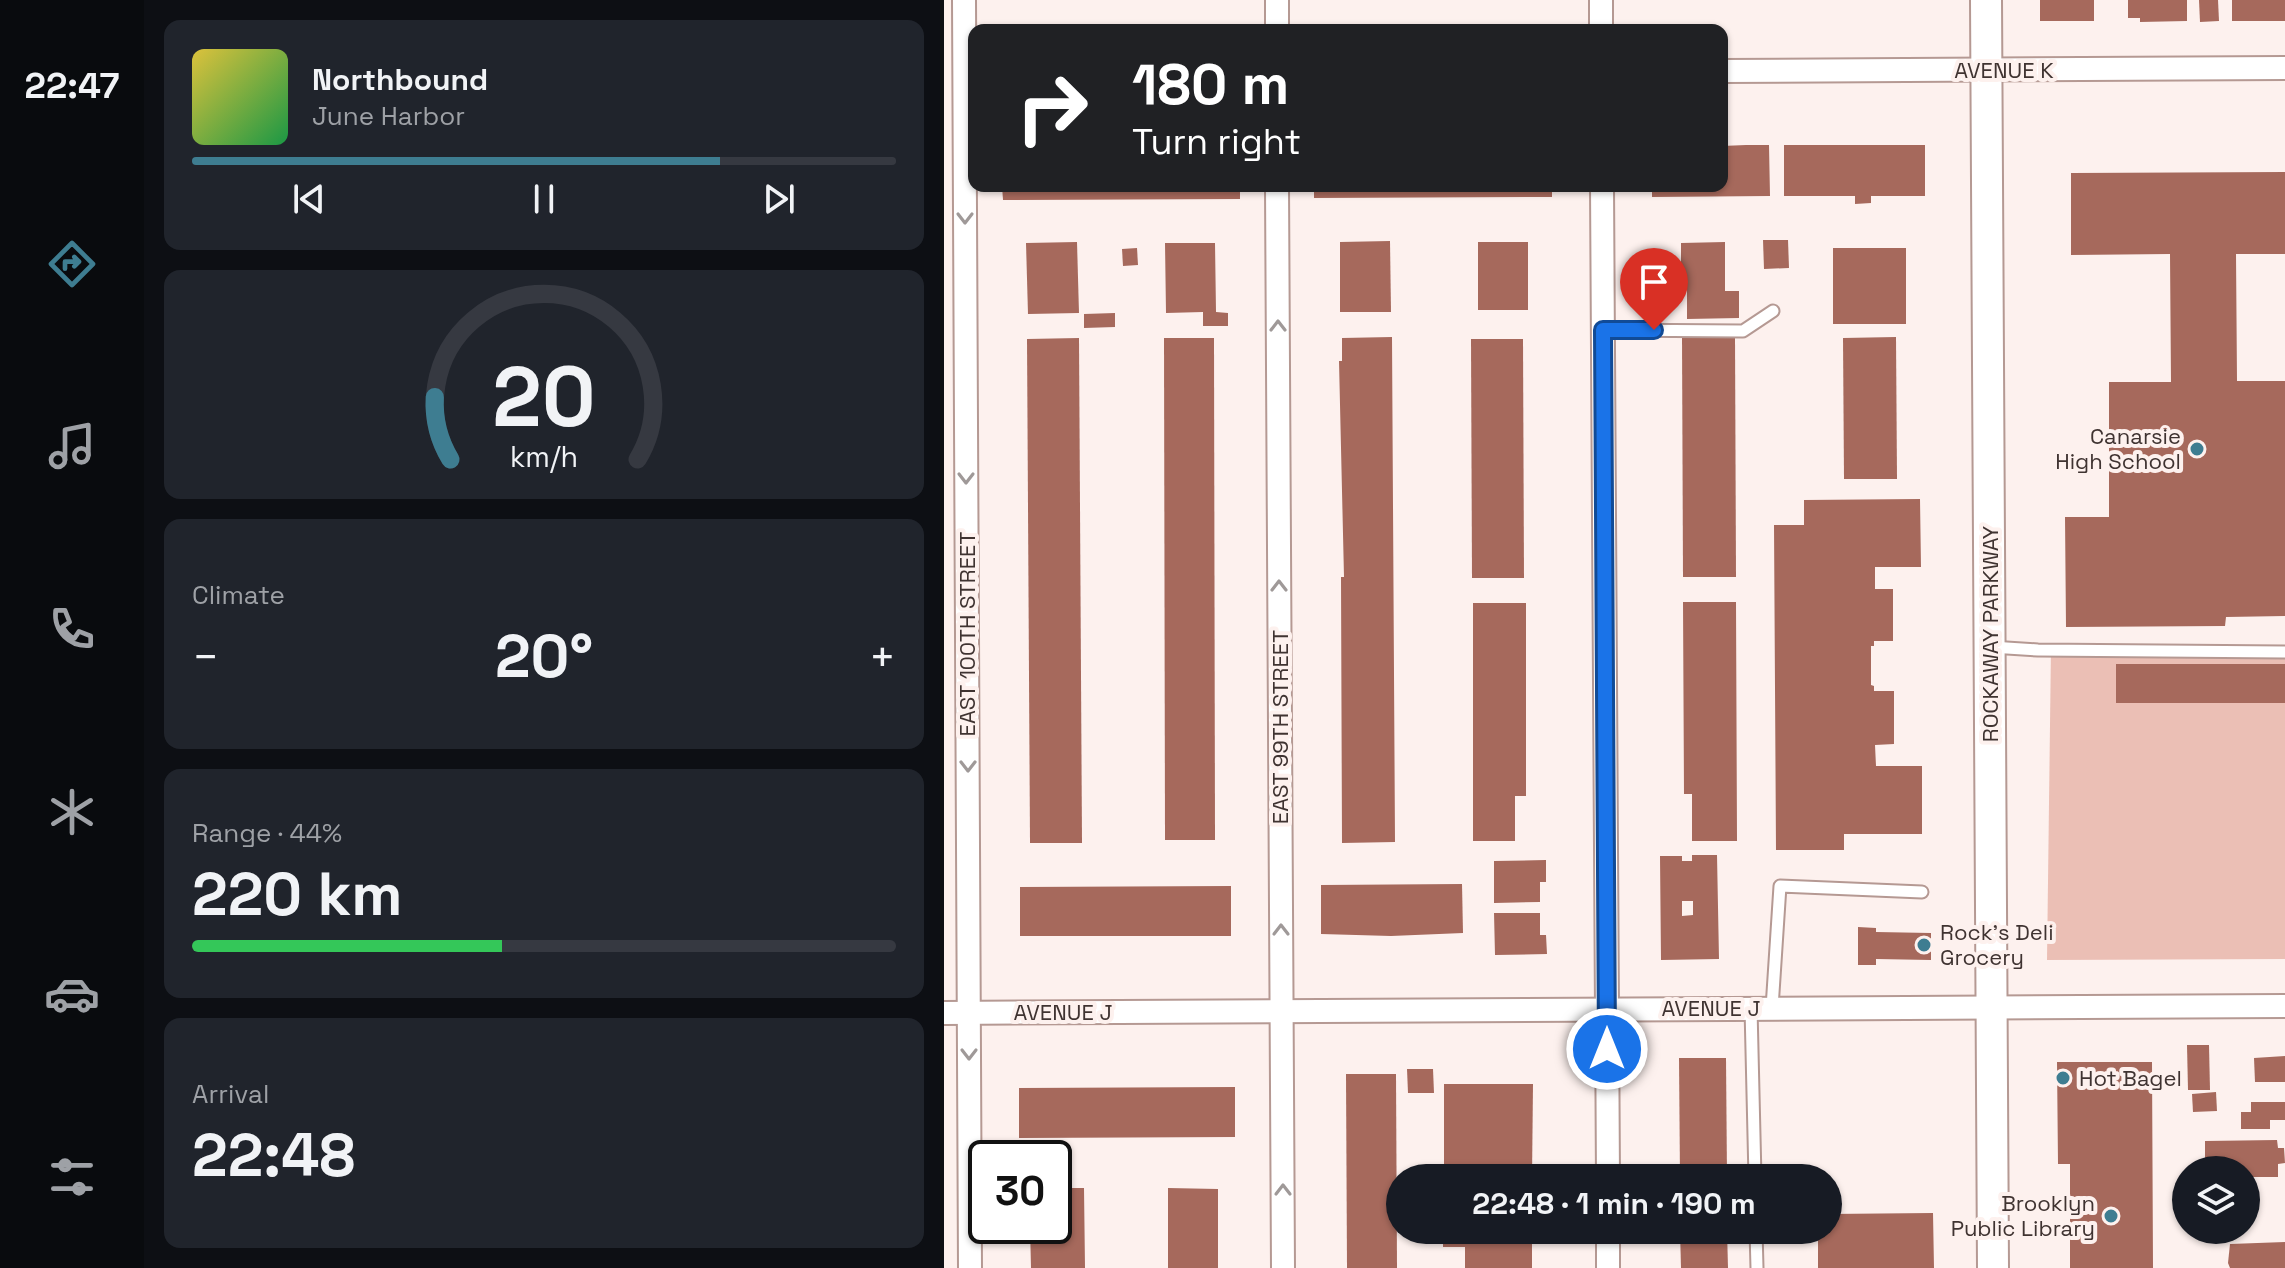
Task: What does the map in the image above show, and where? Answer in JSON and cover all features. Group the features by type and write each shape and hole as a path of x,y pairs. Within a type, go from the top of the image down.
{"main road":[{"name":"ROCKAWAY PARKWAY","path":"1986,0 1993,1268"}],"street":[{"name":"EAST 100TH STREET","path":"964,0 961,75 970,1268"},
{"path":"1277,0 1277,24"},
{"path":"1601,0 1601,24"},
{"name":"AVENUE K","path":"1728,71 2285,68"},
{"name":"EAST 99TH STREET","path":"1277,192 1283,1268"},
{"path":"1602,192 1608,1164"},
{"name":"AVENUE J","path":"944,1013 2285,1006"},
{"path":"1608,1244 1608,1268"}],"lane":[{"path":"1603,330 1743,331 1773,311"},
{"path":"1990,647 2285,652"},
{"path":"1755,1164 1761,1008 1778,955 1780,886 1922,892"},
{"path":"1756,1244 1757,1268"}],"shaded area":[{"path":"2051,647 2285,650 2285,959 2047,960"}],"building":[{"path":"2040,0 2094,0 2094,21 2040,21"},
{"path":"2128,0 2187,0 2187,21 2140,22 2140,18 2128,18"},
{"path":"2199,0 2218,0 2219,21 2200,22"},
{"path":"2232,0 2285,0 2285,21 2232,21"},
{"path":"1769,145 1770,196 1652,197 1652,192 1728,192 1728,146"},
{"path":"1784,145 1925,145 1925,196 1871,196 1871,203 1855,204 1855,196 1784,196"},
{"name":"Canarsie High School","path":"2285,172 2285,254 2236,254 2237,381 2285,381 2285,616 2226,617 2225,626 2066,627 2065,517 2109,517 2109,382 2171,382 2170,254 2071,255 2071,173"},
{"path":"1002,192 1240,192 1240,199 1003,200"},
{"path":"1314,192 1552,192 1552,197 1314,198"},
{"path":"1763,240 1788,240 1789,268 1764,269"},
{"path":"1390,241 1391,312 1340,312 1340,242"},
{"path":"1077,242 1079,313 1028,314 1026,243"},
{"path":"1478,242 1528,242 1528,310 1478,310"},
{"path":"1725,242 1725,291 1739,291 1739,318 1687,319 1687,277 1681,278 1681,243"},
{"path":"1165,243 1215,243 1216,312 1228,313 1228,326 1203,326 1203,312 1166,313"},
{"path":"1137,248 1138,265 1123,266 1122,249"},
{"path":"1833,248 1906,248 1906,324 1833,324"},
{"path":"1115,313 1115,327 1084,328 1084,314"},
{"path":"1392,337 1395,842 1342,843 1341,577 1344,577 1339,361 1342,361 1342,338"},
{"path":"1682,337 1735,337 1736,577 1683,577"},
{"path":"1896,337 1897,479 1844,479 1843,338"},
{"path":"1079,338 1082,843 1030,843 1027,339"},
{"path":"1164,338 1214,338 1215,840 1165,840"},
{"path":"1471,339 1523,339 1524,578 1472,578"},
{"path":"1920,499 1921,567 1875,567 1875,589 1893,589 1893,641 1874,641 1874,646 1871,646 1871,685 1874,691 1894,691 1894,744 1875,745 1876,766 1922,766 1922,834 1844,834 1844,850 1776,850 1774,525 1804,525 1804,500"},
{"path":"1683,602 1736,602 1737,841 1692,841 1692,794 1684,794"},
{"path":"1473,603 1526,603 1526,796 1515,796 1515,841 1473,841"},
{"path":"2116,664 2285,664 2285,703 2116,703"},
{"path":"1692,855 1717,855 1719,959 1661,960 1660,856 1682,856 1682,861 1692,861","holes":["1682,901 1693,901 1693,915 1682,916"]},
{"path":"1546,860 1546,882 1540,882 1540,902 1494,903 1494,861"},
{"path":"1462,884 1463,933 1391,936 1321,934 1321,885"},
{"path":"1231,886 1231,936 1020,936 1020,887"},
{"path":"1494,913 1540,913 1540,935 1546,935 1547,954 1495,955"},
{"path":"1858,927 1876,928 1876,932 1931,933 1931,960 1876,959 1876,965 1858,965"},
{"path":"2187,1045 2209,1045 2210,1090 2188,1090"},
{"path":"2285,1056 2285,1082 2255,1082 2254,1058"},
{"path":"1679,1058 1726,1058 1727,1164 1680,1164"},
{"path":"2057,1062 2152,1062 2153,1268 2070,1268 2070,1164 2058,1164"},
{"path":"1407,1069 1433,1069 1434,1093 1408,1093"},
{"path":"1346,1074 1396,1074 1396,1164 1386,1164 1386,1244 1397,1244 1397,1268 1347,1268"},
{"path":"1444,1084 1533,1084 1532,1164 1444,1164"},
{"path":"1235,1087 1235,1137 1019,1138 1019,1088"},
{"path":"2216,1092 2217,1111 2193,1112 2192,1094"},
{"path":"2251,1102 2285,1102 2285,1120 2270,1120 2270,1129 2241,1129 2241,1112 2251,1112"},
{"path":"2277,1140 2278,1148 2284,1148 2285,1163 2278,1164 2278,1177 2260,1177 2260,1156 2205,1156 2205,1141"},
{"path":"1072,1188 1084,1188 1085,1268 1031,1268 1030,1244 1072,1244"},
{"path":"1168,1188 1218,1189 1218,1268 1168,1268"},
{"path":"1933,1213 1934,1268 1818,1268 1818,1244 1842,1244 1842,1214"},
{"path":"2285,1242 2285,1268 2230,1268 2230,1244"},
{"path":"1443,1244 1532,1244 1532,1268 1465,1268 1465,1247 1443,1247"},
{"path":"1680,1244 1727,1244 1728,1268 1681,1268"}],"place":[{"name":"Canarsie High School","path":"2197,449"},
{"name":"Rock's Deli Grocery","path":"1924,945"},
{"name":"Hot Bagel","path":"2063,1078"},
{"name":"Brooklyn Public Library","path":"2111,1216"}],"route":[{"path":"1607,1049 1603,330 1654,330"}]}
